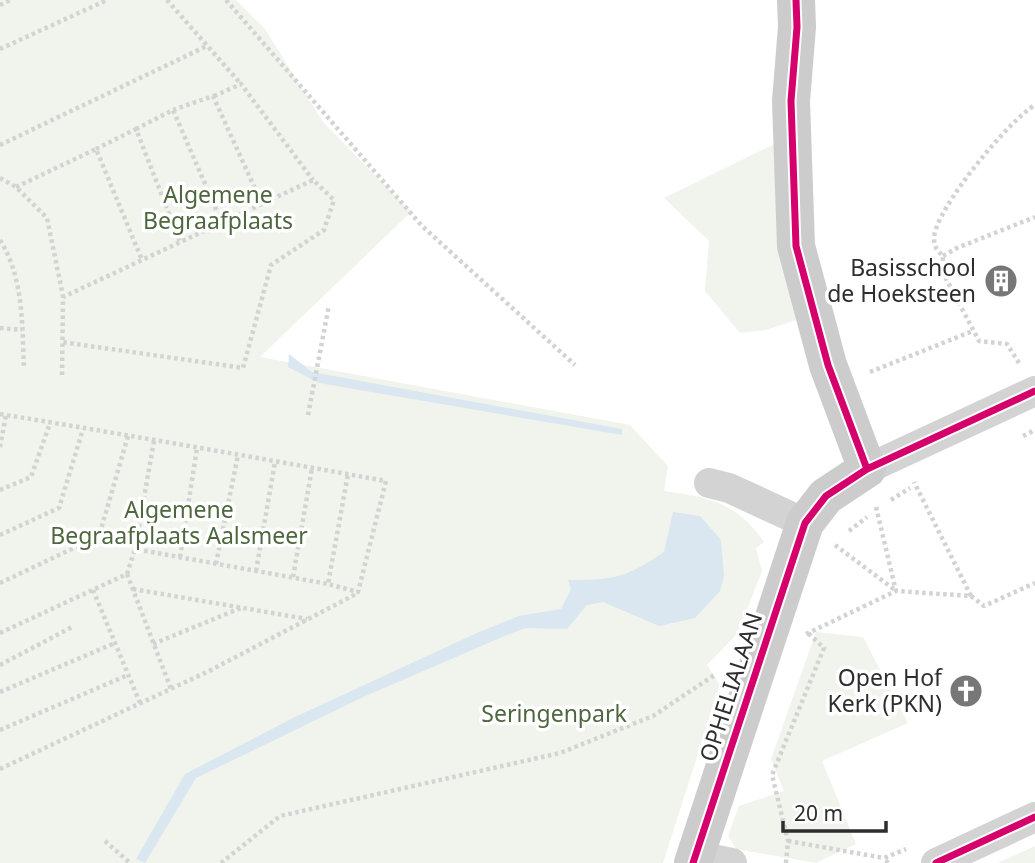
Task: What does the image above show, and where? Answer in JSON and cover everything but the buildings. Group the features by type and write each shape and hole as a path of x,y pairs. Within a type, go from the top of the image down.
{"street":[{"path":"796,0 797,27 791,101 796,246 828,365 883,461 1035,391"},
{"name":"OPHELIALAAN","path":"707,861 760,659 806,523 826,496 883,461"},
{"path":"709,483 729,488 806,523"},
{"path":"936,863 1035,817"}],"path":[{"path":"0,5 10,0"},
{"path":"0,49 107,0"},
{"path":"62,342 243,368 271,265 324,230 334,200 313,180 241,85 167,0"},
{"path":"226,0 422,226 575,365"},
{"path":"0,145 207,46"},
{"path":"16,187 173,110 241,85"},
{"path":"213,96 262,204"},
{"path":"1020,364 1007,344 978,341 942,271 943,256 935,248 934,235 966,174 1035,105"},
{"path":"173,110 222,223"},
{"path":"136,129 180,242"},
{"path":"96,149 142,260"},
{"path":"0,177 16,187 47,218 63,297 62,375"},
{"path":"63,297 313,180"},
{"path":"943,256 1035,217"},
{"path":"0,240 7,251 20,295 24,369"},
{"path":"308,415 315,393 329,305"},
{"path":"0,328 22,330"},
{"path":"862,375 973,331"},
{"path":"0,447 3,415 386,481 358,592 171,689 0,769"},
{"path":"0,490 31,477 50,423"},
{"path":"0,535 59,508 83,429"},
{"path":"0,583 99,536 128,436"},
{"path":"154,441 135,549 127,574 171,689"},
{"path":"180,557 197,448"},
{"path":"216,564 238,455"},
{"path":"896,591 876,509 883,461 915,484 971,596 984,606 1035,583"},
{"path":"256,571 275,462"},
{"path":"293,578 312,468"},
{"path":"328,584 348,474"},
{"path":"876,509 915,484"},
{"path":"806,523 896,591"},
{"path":"135,549 328,584 358,592"},
{"path":"0,633 127,574"},
{"path":"132,589 309,619"},
{"path":"93,590 140,703"},
{"path":"221,863 280,816 560,753 653,716 728,665 760,659 896,591 971,596"},
{"path":"153,644 244,607"},
{"path":"0,665 72,627"},
{"path":"786,863 788,841 772,775 824,648 807,634"},
{"path":"0,692 115,643"},
{"path":"0,730 128,675"},
{"path":"105,841 130,863"},
{"path":"788,841 884,858"}],"green space":[{"path":"0,0 236,0 265,29 323,122 411,212 260,357 630,425 668,466 664,491 708,499 732,510 754,529 764,542 756,548 762,571 738,633 707,665 720,685 663,863 0,863"},
{"path":"776,143 799,319 766,330 740,333 705,291 709,241 664,198"},
{"path":"816,632 863,637 908,723 822,761 856,844 816,863 736,849 728,836 739,806 784,791 771,759"},
{"path":"1035,846 1035,863 998,863"}],"shaded area":[{"path":"289,354 312,372 622,429 622,435 319,383 288,367"},
{"path":"673,512 700,516 721,540 724,576 720,591 695,618 659,626 603,602 587,605 567,629 526,628 509,634 361,698 196,778 145,863 136,859 185,774 295,717 479,632 519,616 561,609 571,589 568,580 619,576 664,552"}],"cycle path":[{"path":"796,0 797,27 791,101 796,246 828,365 867,469"},
{"path":"693,863 805,523 826,496 867,469 1035,391"},
{"path":"936,863 1035,817"}],"place":[{"name":"Basisschool de Hoeksteen","path":"1001,281"},
{"name":"Open Hof Kerk (PKN)","path":"966,691"}],"park label":[{"name":"Algemene Begraafplaats","path":"218,208"},
{"name":"Algemene Begraafplaats Aalsmeer","path":"179,523"},
{"name":"Seringenpark","path":"554,714"}]}
